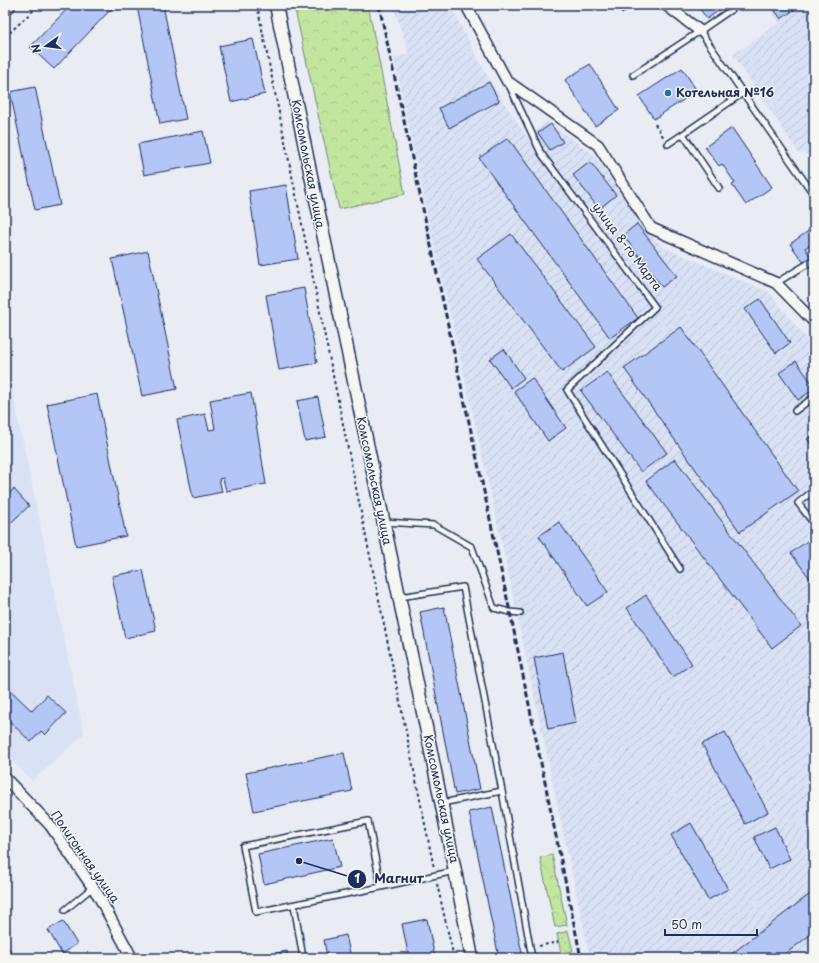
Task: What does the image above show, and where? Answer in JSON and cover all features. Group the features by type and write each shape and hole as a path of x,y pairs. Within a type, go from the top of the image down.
{"main road":[{"path":"5,8 8,5"}],"street":[{"name":"Комсомольская улица","path":"276,5 456,871 472,958"},
{"name":"улица 8-го Марта","path":"466,5 507,81 598,145 650,228 776,283 814,322"},
{"path":"666,5 700,31"},
{"name":"Полигонная улица","path":"5,778 50,825 93,887 132,958"}],"lane":[{"path":"633,75 738,5"},
{"path":"700,31 812,188 814,195"},
{"name":"улица 8-го Марта","path":"507,81 541,153 655,307 567,390 680,569"},
{"path":"668,144 743,93"},
{"path":"682,134 719,188"},
{"path":"776,283 814,260"},
{"path":"795,411 814,396"},
{"path":"814,490 798,503 814,524"},
{"path":"383,522 434,526 472,547 494,608 520,613"},
{"path":"399,598 463,587 532,958"},
{"path":"442,803 502,791"},
{"path":"381,887 368,821 243,846 256,912 294,905 381,887 435,875 456,871"},
{"path":"65,910 93,887"},
{"path":"294,905 303,958"}],"path":[{"path":"5,37 39,5"},
{"path":"257,5 435,875 454,958"},
{"path":"655,124 668,144"},
{"path":"531,948 558,942"}],"shaded area":[{"path":"393,5 450,5 489,80 527,137 547,122 594,155 648,233 663,247 769,292 814,348 814,958 590,958 496,516 431,230 394,58 409,54"},
{"path":"768,5 814,5 814,164 804,151 800,155 733,55 779,23"},
{"path":"5,356 84,734 32,781 5,753"}],"green space":[{"path":"294,5 368,5 405,194 339,209"},
{"path":"552,855 567,925 555,927 540,858"},
{"path":"568,931 573,951 561,953 557,934"}],"building":[{"path":"71,5 115,5 54,69 30,47"},
{"path":"163,5 186,119 160,124 137,6"},
{"path":"616,5 635,5 622,14"},
{"path":"697,5 726,5 707,19"},
{"path":"771,5 801,5 781,19"},
{"path":"253,39 265,94 231,102 219,46"},
{"path":"590,64 619,110 595,126 565,80"},
{"name":"Котельная №16","path":"682,68 697,91 654,119 639,96"},
{"path":"489,82 499,101 449,128 439,108"},
{"path":"35,87 60,205 35,210 10,92"},
{"path":"551,124 563,142 550,150 538,133"},
{"path":"732,128 772,187 746,205 732,185 735,183 722,164 719,166 705,147"},
{"path":"203,131 210,163 144,175 138,144"},
{"path":"508,138 638,318 610,338 479,158"},
{"path":"590,162 616,195 599,209 573,175"},
{"path":"286,185 298,259 260,265 249,191"},
{"path":"637,224 677,276 662,287 623,235"},
{"path":"814,227 814,242 805,248 812,258 804,263 790,244"},
{"path":"511,234 596,347 562,372 477,259"},
{"path":"148,251 177,389 142,396 112,259"},
{"path":"304,288 317,363 279,370 266,295"},
{"path":"760,299 790,343 776,353 745,309"},
{"path":"681,327 798,491 740,532 624,368"},
{"path":"504,349 524,378 511,388 490,359"},
{"path":"796,361 814,386 814,389 798,400 779,373"},
{"path":"607,372 667,453 641,472 581,391"},
{"path":"532,378 566,428 548,441 514,391"},
{"path":"251,393 266,484 226,491 223,478 219,479 222,492 193,498 177,420 205,414 209,430 215,429 210,400"},
{"path":"97,394 126,536 76,546 47,404"},
{"path":"318,397 326,437 305,441 297,401"},
{"path":"814,434 814,448 807,439"},
{"path":"675,459 801,626 772,648 646,481"},
{"path":"14,489 29,506 5,528 5,497"},
{"path":"559,522 608,592 587,606 539,536"},
{"path":"810,539 814,544 814,584 791,553"},
{"path":"143,570 156,631 125,638 112,576"},
{"path":"646,595 692,664 673,677 627,608"},
{"path":"444,607 480,789 455,794 420,612"},
{"path":"563,652 576,723 548,729 534,658"},
{"path":"5,685 32,711 47,695 66,713 45,735 41,731 31,742 5,717"},
{"path":"725,732 768,812 745,824 702,744"},
{"path":"344,753 352,791 254,811 246,773"},
{"path":"492,807 523,958 499,958 469,812"},
{"path":"691,823 728,889 708,900 671,835"},
{"path":"775,827 790,859 769,869 754,837"},
{"path":"333,838 340,867 264,884 258,854"},
{"path":"814,891 814,932 780,958 726,958"},
{"path":"427,919 435,958 409,958 402,924"},
{"path":"63,921 77,944 62,954 48,930"},
{"path":"346,935 351,958 327,958 324,940"},
{"path":"5,944 17,958 5,958"},
{"path":"287,951 288,958 264,958 263,956"}],"railway":[{"path":"379,5 510,612 581,958"}],"place":[{"name":"Котельная №16","path":"668,93"},
{"name":"Магнит","path":"299,861"}]}
